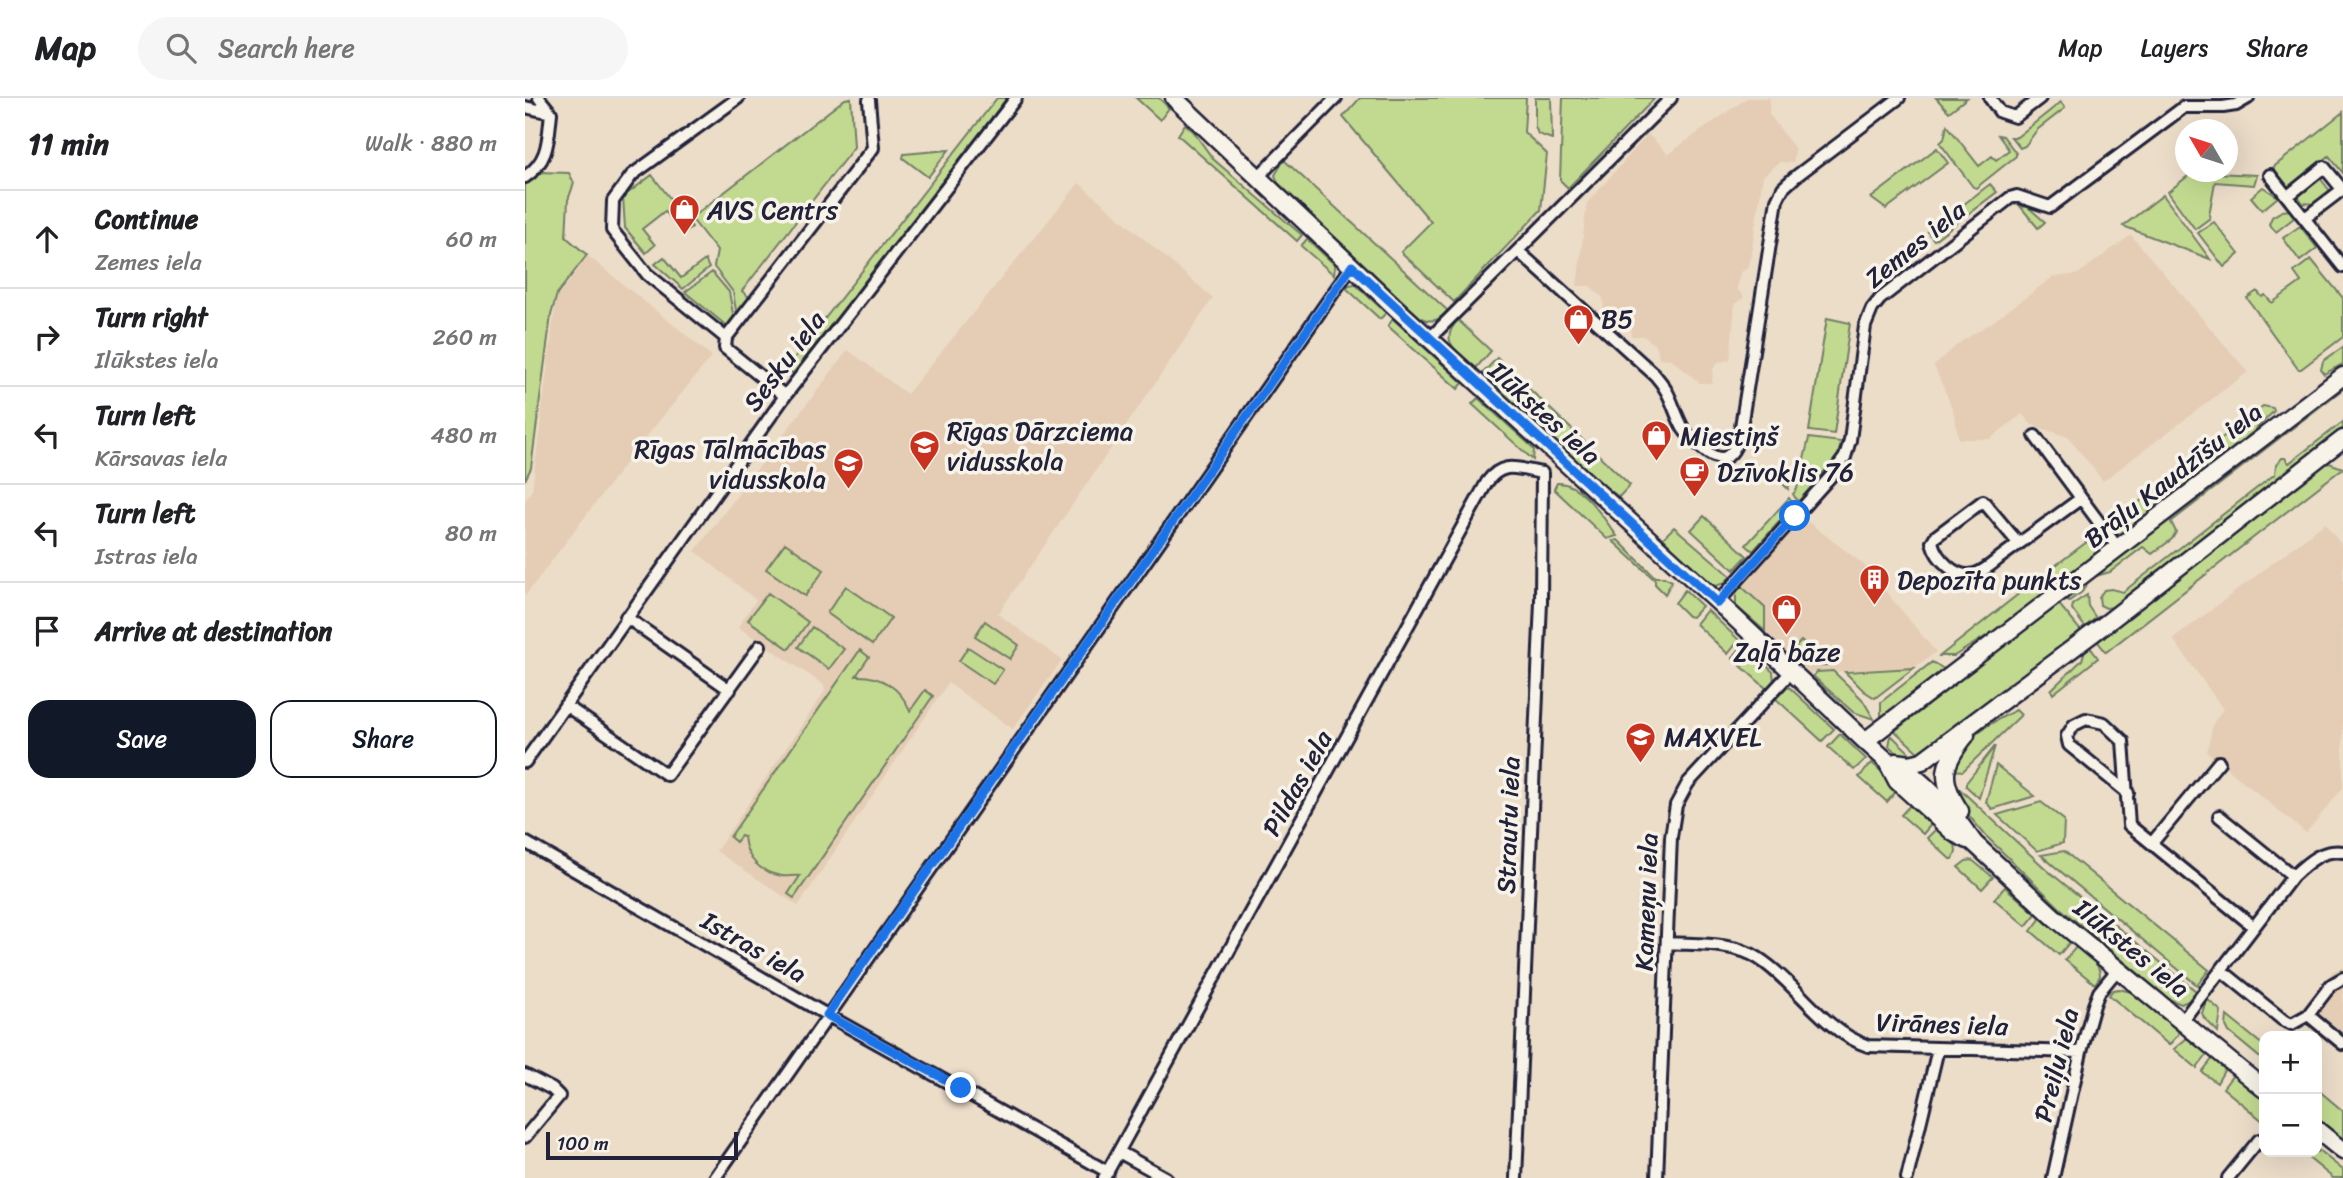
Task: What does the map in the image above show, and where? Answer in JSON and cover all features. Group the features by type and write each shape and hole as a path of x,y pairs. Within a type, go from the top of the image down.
{"street":[{"path":"525,177 537,168 545,155 551,113 538,98"},
{"path":"726,338 647,274 612,230 613,201 632,174 738,98"},
{"name":"Sesku iela","path":"525,762 785,396 1016,98"},
{"name":"Ilūkstes iela","path":"1174,98 1429,339 1865,741 1924,785 1949,810 1974,843 2055,916 2259,1083"},
{"path":"1258,177 1336,98"},
{"path":"1429,339 1671,98"},
{"path":"1518,251 1655,375 1668,389 1684,430 1708,453 1716,458 1725,458 1734,452 1740,433 1777,200 1783,188 1795,177 1899,98"},
{"path":"1990,98 2000,112 2015,117 2040,98"},
{"name":"Zemes iela","path":"1718,603 1845,457 1850,440 1865,326 1872,309 1880,299 2010,198 2017,196 2050,207 2184,107 2223,107 2236,105 2248,98"},
{"path":"785,396 725,348 726,338 873,149 869,100"},
{"path":"525,107 551,113"},
{"path":"2288,196 2324,167 2343,189 2305,218"},
{"path":"2270,175 2343,267"},
{"path":"715,1178 1352,266"},
{"name":"Brāļu Kaudzīšu iela","path":"1865,741 2343,376"},
{"path":"2035,436 2118,548"},
{"path":"1887,760 1910,764 1922,761 2341,445"},
{"path":"1542,473 1557,457"},
{"name":"Pildas iela","path":"1106,1175 1487,482 1495,471 1505,467 1542,473"},
{"name":"Strautu iela","path":"1516,1178 1541,602 1542,473"},
{"path":"2019,544 1983,500 1932,542 1950,568 1968,575 1977,574 2019,544 2080,499"},
{"path":"626,617 730,690"},
{"path":"565,705 667,775 760,646"},
{"name":"Kameņu iela","path":"1657,1178 1671,827 1681,793 1694,774 1791,672"},
{"path":"2128,793 2069,745 2067,736 2074,725 2086,719 2104,723 2123,741 2128,793 2129,825 2254,927"},
{"path":"1974,843 1965,819 1949,794 1945,780 1946,767 1952,753 1979,720"},
{"path":"2152,843 2219,762"},
{"path":"2219,816 2293,876"},
{"name":"Istras iela","path":"525,842 1106,1175"},
{"path":"2182,1021 2293,876 2315,858 2327,853 2343,852"},
{"name":"Virānes iela","path":"1668,943 1732,948 1757,957 1796,990 1821,1017 1850,1040 1874,1047 2081,1052"},
{"name":"Preiļu iela","path":"2053,1178 2081,1052 2099,992 2118,969"},
{"path":"2221,970 2283,1020 2292,1024 2308,1015 2331,985 2343,978"},
{"path":"2308,1015 2343,1044"},
{"path":"1907,1178 1938,1049"},
{"path":"525,1075 552,1089 559,1096 525,1137"},
{"path":"2322,1134 2343,1151"},
{"path":"2228,1178 2259,1140"},
{"path":"1119,1152 1165,1178"}],"shaded area":[{"path":"1747,98 1770,98 1769,114 1795,149 1793,163 1780,162 1763,176 1749,267 1740,273 1737,289 1744,297 1735,305 1730,360 1719,362 1713,369 1712,383 1700,383 1671,359 1659,358 1657,347 1644,336 1631,336 1631,323 1617,312 1604,312 1603,298 1590,286 1577,286 1587,203 1648,134 1668,154"},
{"name":"Rīgas Dārzciema vidusskola","path":"1079,183 1213,298 998,614 1062,660 1013,729 948,683 798,906 716,851 825,691 824,685 738,627 756,600 695,551 848,350 907,394"},
{"path":"2131,235 2248,372 2103,481 2068,437 2032,425 2022,414 1990,439 1959,439 1953,410 1934,366 1959,343 2053,277 2078,274"},
{"path":"588,256 712,356 634,452 525,596 525,501 532,490 556,299"},
{"path":"1799,515 1863,564 1936,652 1915,667 1810,673 1764,632 1765,608 1738,584 1789,532"},
{"path":"2325,523 2343,547 2343,788 2306,833 2207,752 2213,723 2223,709 2173,639"},
{"path":"2343,967 2343,1055 2322,1038 2322,1031 2313,1031 2295,1016 2333,971"}],"green space":[{"path":"851,98 854,147 742,291 751,299 737,317 733,292 714,267 717,251 691,218 845,99"},
{"path":"997,98 1007,98 794,373 784,371"},
{"path":"1136,98 1159,98 1169,108 1160,120"},
{"path":"1360,98 1526,98 1524,132 1547,154 1541,210 1454,302 1401,252 1431,222 1343,117"},
{"path":"1535,98 1551,98 1552,139 1538,134 1535,126"},
{"path":"1563,98 1655,98 1568,188 1560,180"},
{"path":"1936,98 1967,98 1949,112"},
{"path":"2061,102 2065,108 2037,130 2025,146 2020,148 2011,137 2017,137"},
{"path":"2343,112 2343,173 2329,156 2288,189 2271,169"},
{"path":"1185,124 1213,159 1302,235 1297,241 1178,135"},
{"path":"1947,125 1979,166 1992,156 1996,160 2009,150 1998,135 2003,136 2016,156 1976,188 1973,187 1940,143 1944,139"},
{"path":"1937,148 1948,163 1886,209 1871,198"},
{"path":"949,150 928,177 903,158 904,154"},
{"path":"1284,160 1448,311 1435,320 1419,317 1278,183 1275,175"},
{"path":"540,172 569,173 574,183 568,200 566,237 587,255 557,294 551,315 531,468 525,480 525,183 534,180"},
{"path":"2238,174 2257,175 2254,185 2215,182 2238,182"},
{"path":"652,175 692,227 684,234 665,211 642,229 655,245 646,253 625,228 623,197"},
{"path":"2320,178 2330,191 2314,204 2303,203 2298,196"},
{"path":"2180,182 2215,182 2210,218 2195,229 2168,192"},
{"path":"1990,184 1997,192 1934,240 1928,232"},
{"path":"2263,187 2278,197 2262,210 2251,197"},
{"path":"2163,195 2210,259 2123,226"},
{"path":"2020,206 2028,207 2045,222 2038,228"},
{"path":"2290,210 2295,217 2276,232 2269,224 2272,217"},
{"path":"2214,222 2239,254 2224,267 2198,233"},
{"path":"2300,226 2317,248 2300,261 2283,238"},
{"path":"1307,239 1335,265 1334,275 1301,246"},
{"path":"664,257 681,278 705,260 709,268 683,289 655,264"},
{"path":"2311,259 2343,298 2343,337 2298,369 2247,298 2257,291 2272,303 2301,282 2294,272"},
{"path":"712,272 729,292 734,319 728,327 685,292"},
{"path":"1355,284 1386,313 1380,319 1346,288"},
{"path":"1827,318 1850,323 1834,434 1809,431"},
{"path":"1393,319 1463,383 1458,389 1388,326"},
{"path":"1458,320 1491,351 1476,368 1457,352 1450,341 1452,328"},
{"path":"2343,347 2343,364 2324,374 2321,370 2323,361"},
{"path":"1497,358 1630,485 1619,497 1587,473 1482,374"},
{"path":"2343,383 2343,389 2171,522 2176,532 2172,539 2152,554 2143,547 2110,572 2096,576 2082,592 2069,601 2064,599"},
{"path":"1478,398 1530,445 1534,450 1533,460 1472,404"},
{"path":"2263,406 2273,408 2274,411 2253,432 2126,533 2118,534 2107,527"},
{"path":"2343,422 2343,428 2113,607 2100,605 2099,597 2104,590 2123,592 2275,474 2276,465 2282,458 2289,463"},
{"path":"1809,438 1841,442 1838,456 1798,502 1793,494 1797,489"},
{"path":"2329,463 2343,468 2106,652 2094,637 2320,465"},
{"path":"1769,470 1792,474 1788,489"},
{"path":"1557,483 1566,484 1583,494 1617,536 1607,539 1554,489"},
{"path":"1789,498 1794,505 1753,551 1746,545"},
{"path":"1704,516 1747,556 1734,570 1691,530"},
{"path":"1674,527 1731,576 1716,586 1706,583 1663,538"},
{"path":"2099,533 2102,538 2101,549 2054,587 2047,576 2048,571"},
{"path":"1618,540 1655,577 1672,581 1665,594 1655,584 1655,580 1613,541"},
{"path":"785,543 824,570 805,596 766,569"},
{"path":"2035,581 2041,581 2049,591 2023,613 1954,656 1940,656"},
{"path":"1740,585 1765,608 1765,631 1736,606 1736,593"},
{"path":"846,586 891,618 872,645 827,613"},
{"path":"1685,590 1702,606 1692,617 1675,603"},
{"path":"768,593 808,622 789,649 748,620"},
{"path":"2087,595 2088,606 2096,618 2085,627 2072,609 2073,604"},
{"path":"2058,603 2081,631 1921,755 1895,731"},
{"path":"1707,610 1739,640 1728,654 1696,624"},
{"path":"985,621 1019,645 1010,659 975,636"},
{"path":"812,627 844,649 829,669 798,647"},
{"path":"1801,641 1826,665 1812,666 1794,649"},
{"path":"2087,643 2098,658 2053,694 2051,690 2082,660"},
{"path":"1744,644 1773,672 1774,681 1767,689 1732,658"},
{"path":"968,647 1003,670 993,684 959,661"},
{"path":"860,650 869,657 856,676 874,678 889,684 901,696 910,711 925,690 933,696 794,898 788,894 800,876 782,876 767,872 751,858 744,837 741,836 736,842 730,837"},
{"path":"1932,662 1944,669 1943,673 1892,713 1881,717 1881,702"},
{"path":"1914,668 1875,698 1845,672"},
{"path":"1833,671 1862,699 1874,719 1853,712 1813,676 1817,672"},
{"path":"1783,687 1790,688 1834,729 1822,741 1774,697"},
{"path":"2016,710 2021,715 1963,771 1951,770 1977,733"},
{"path":"1840,734 1866,759 1854,770 1828,747"},
{"path":"1891,735 1914,757 1903,756 1892,749 1889,746"},
{"path":"1995,746 1979,798 1966,783"},
{"path":"1872,763 1899,788 1887,802 1859,777"},
{"path":"1996,765 2035,796 1992,809 1986,802"},
{"path":"1951,781 2047,870 2196,991 2188,1001 2181,1004 2169,999 2060,908 1985,835 1955,799"},
{"path":"1913,802 1934,821 1923,834 1901,815"},
{"path":"2041,802 2064,820 2063,843 2037,851 1997,815"},
{"path":"1938,827 1955,842 1956,852 1953,859 1927,838"},
{"path":"2064,851 2209,970 2197,985 2041,855"},
{"path":"1972,860 1993,877 1982,889 1958,867"},
{"path":"2005,887 2036,914 2026,926 1994,899"},
{"path":"2041,918 2070,942 2059,955 2031,931"},
{"path":"2077,946 2098,967 2100,976 2095,984 2065,960"},
{"path":"2113,990 2131,992 2178,1029 2178,1035 2169,1045 2109,995"},
{"path":"2207,999 2221,1011 2218,1032 2202,1013"},
{"path":"2227,1016 2259,1042 2259,1057 2229,1032 2226,1026"},
{"path":"2187,1038 2208,1054 2197,1068 2174,1049"},
{"path":"2213,1058 2225,1069 2217,1083 2202,1072"},
{"path":"2233,1075 2259,1095 2259,1118 2223,1088"},
{"path":"2322,1093 2343,1111 2343,1140 2322,1122"},
{"path":"2322,1153 2343,1170 2343,1178 2333,1178 2307,1157 2322,1157"}],"place":[{"name":"AVS Centrs","path":"684,237"},
{"name":"B5","path":"1578,346"},
{"name":"Miestiņš","path":"1657,463"},
{"name":"Rīgas Dārzciema vidusskola","path":"924,473"},
{"name":"Rīgas Tālmācības vidusskola","path":"849,491"},
{"name":"Dzīvoklis 76","path":"1694,499"},
{"name":"Depozīta punkts","path":"1874,607"},
{"name":"Zaļā bāze","path":"1787,636"},
{"name":"MAXVEL","path":"1641,764"}],"route":[{"path":"961,1088 827,1015 1352,266 1718,603 1795,516"}]}
